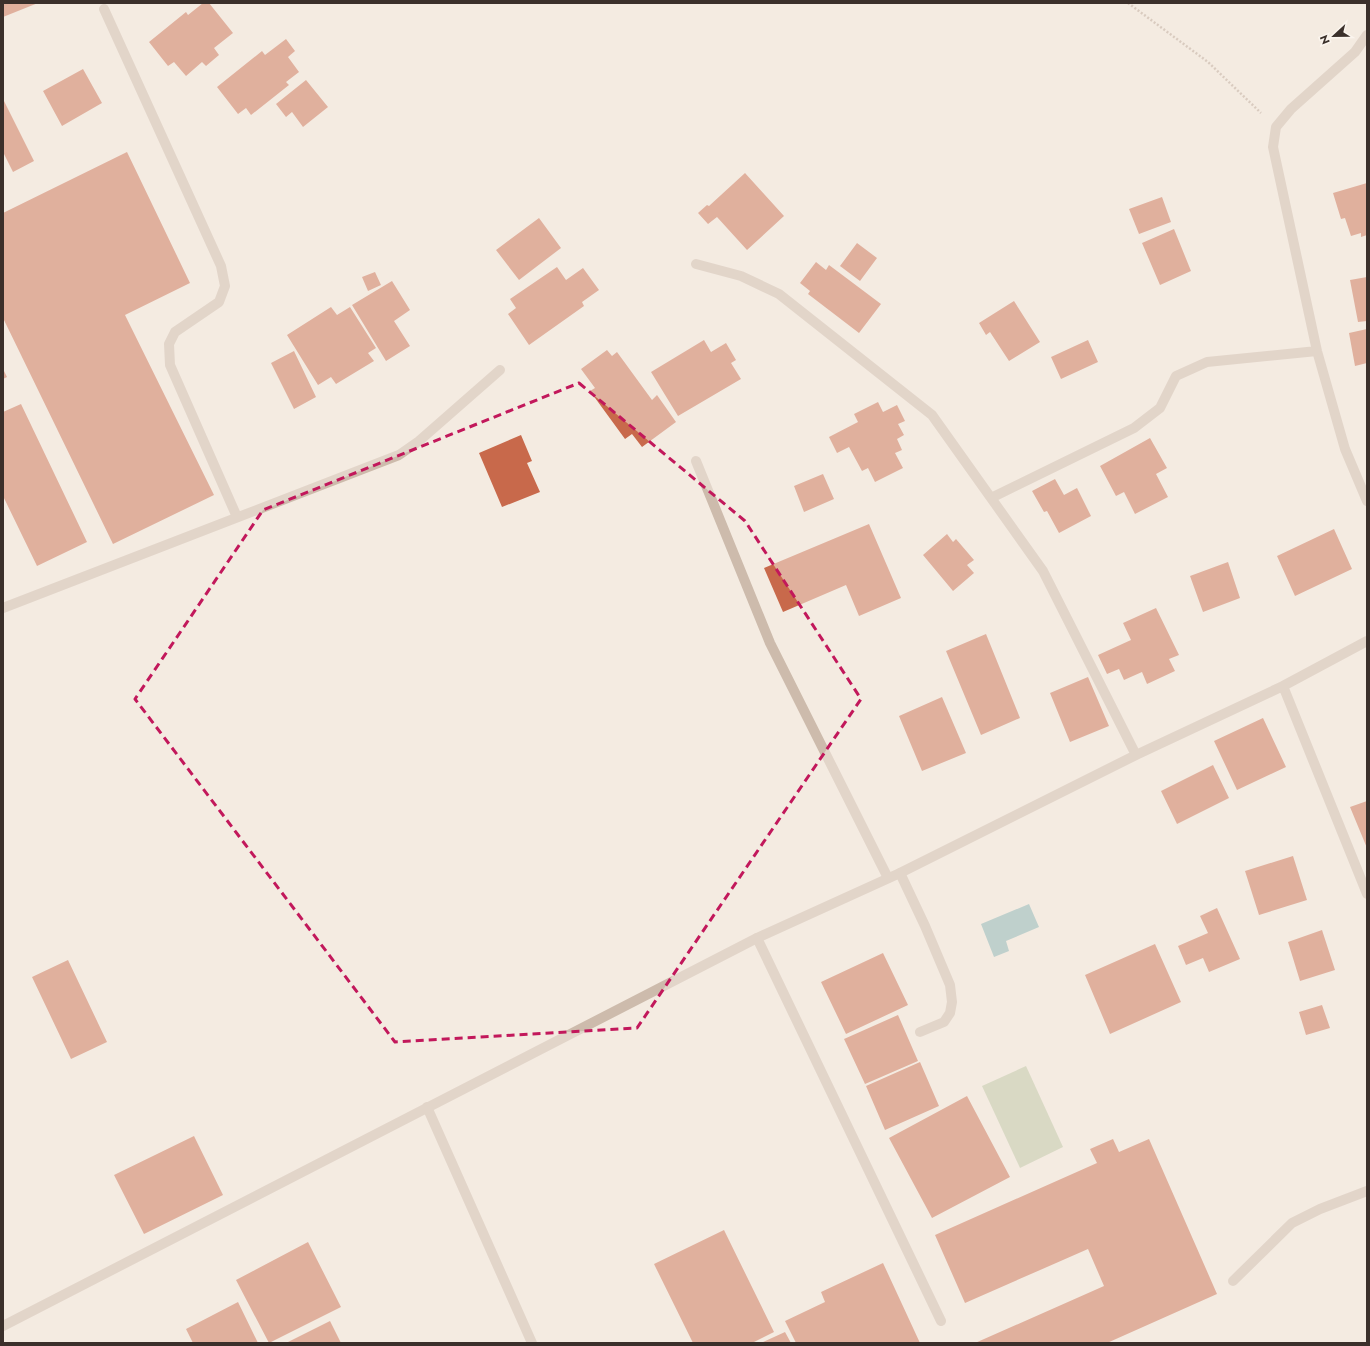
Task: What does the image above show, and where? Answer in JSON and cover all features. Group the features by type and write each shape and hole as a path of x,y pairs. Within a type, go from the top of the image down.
{"street":[{"path":"104,9 221,266 226,286 219,302 175,332 169,344 170,364 237,517"},
{"path":"1367,35 1355,52 1291,109 1276,127 1273,147 1317,351 1345,449 1367,501"},
{"path":"696,264 741,276 779,294 932,415 1043,572 1136,755"},
{"path":"991,498 1134,428 1160,408 1176,376 1207,362 1317,351"},
{"path":"3,608 399,455 420,442 500,370"},
{"path":"696,461 770,643 888,878"},
{"path":"3,1326 757,938 900,873 1136,755 1283,686 1367,641"},
{"path":"1283,686 1367,894"},
{"path":"900,873 925,926 950,985 952,1002 950,1013 944,1022 920,1032"},
{"path":"757,938 940,1321"},
{"path":"427,1107 532,1343"},
{"path":"1233,1281 1292,1223 1320,1209 1367,1191"}],"path":[{"path":"1128,3 1208,62 1276,127"}],"highlighted area":[{"path":"579,383 745,521 861,699 637,1028 395,1042 135,699 263,510"}],"green space":[{"path":"1026,1066 1063,1147 1020,1168 982,1086"}],"water":[{"path":"1029,904 1039,927 1006,941 1009,951 994,957 981,924"}],"building":[{"path":"3,3 38,3 3,17"},
{"path":"203,3 209,3 233,33 214,48 219,55 206,66 202,62 186,76 174,62 168,66 149,42 186,12 188,15"},
{"path":"286,39 295,51 288,57 299,72 286,82 289,85 251,115 246,108 238,114 217,87 262,51 265,55"},
{"path":"83,69 102,103 62,126 43,91"},
{"path":"306,80 328,107 303,127 292,112 286,117 276,104"},
{"path":"3,99 34,161 13,172 3,152"},
{"path":"127,152 190,283 125,315 214,495 113,544 3,318 3,213"},
{"path":"745,173 784,216 747,250 717,217 708,224 698,213 707,205 709,206"},
{"path":"1367,183 1367,235 1361,237 1361,233 1351,236 1345,218 1341,219 1333,193"},
{"path":"1162,197 1171,222 1139,234 1129,209"},
{"path":"539,218 561,248 519,280 496,250"},
{"path":"1174,229 1191,271 1160,285 1142,243"},
{"path":"857,243 877,258 860,281 840,266"},
{"path":"816,262 826,270 829,265 881,304 859,333 808,294 810,291 800,283"},
{"path":"557,267 566,280 583,268 599,290 582,302 584,306 529,345 508,314 516,308 510,299"},
{"path":"375,272 381,285 368,291 362,277"},
{"path":"1367,277 1367,321 1358,322 1350,280"},
{"path":"392,281 410,310 394,321 410,346 386,361 352,305"},
{"path":"1014,301 1040,342 1009,361 990,332 986,335 979,323"},
{"path":"331,307 337,315 350,307 376,348 368,353 374,361 336,384 331,377 318,385 287,335"},
{"path":"1367,329 1367,363 1355,366 1349,333"},
{"path":"704,340 711,352 726,343 736,360 731,363 741,379 678,416 651,372"},
{"path":"1088,340 1098,362 1061,379 1051,357"},
{"path":"607,350 612,356 617,352 652,400 657,395 676,422 642,447 632,434 625,439 590,391 595,388 581,369"},
{"path":"294,351 316,397 294,409 271,363"},
{"path":"3,369 7,377 3,379"},
{"path":"878,402 883,412 897,405 905,421 898,424 904,435 897,439 902,450 895,453 903,468 875,482 868,468 862,471 849,447 837,453 829,437 858,422 854,414"},
{"path":"21,404 87,542 37,566 3,496 3,412"},
{"path":"521,435 532,461 527,463 540,492 502,507 479,453"},
{"path":"1150,438 1167,468 1156,474 1168,497 1135,514 1124,492 1116,496 1100,466"},
{"path":"823,474 834,499 804,512 794,486"},
{"path":"1055,479 1064,495 1077,488 1091,516 1059,533 1047,511 1044,512 1032,491"},
{"path":"869,524 901,598 859,616 846,585 783,612 764,568"},
{"path":"1334,529 1352,569 1295,596 1277,556"},
{"path":"947,534 953,542 956,539 974,560 967,565 974,573 953,591 923,555"},
{"path":"1228,562 1240,598 1203,612 1190,576"},
{"path":"1156,608 1179,655 1169,659 1175,671 1147,684 1142,672 1124,680 1119,669 1107,674 1098,655 1131,640 1123,623"},
{"path":"986,634 1020,718 981,735 946,651"},
{"path":"1088,677 1109,726 1070,742 1050,693"},
{"path":"942,697 966,753 922,771 899,716"},
{"path":"1263,718 1286,767 1237,790 1214,741"},
{"path":"1213,765 1229,798 1177,824 1161,791"},
{"path":"1367,801 1367,848 1350,807"},
{"path":"1293,856 1307,900 1259,915 1245,871"},
{"path":"1217,908 1240,959 1209,972 1203,958 1186,965 1178,946 1208,933 1200,916"},
{"path":"1322,930 1335,970 1300,981 1288,942"},
{"path":"1155,944 1181,1002 1110,1034 1085,975"},
{"path":"883,953 908,1005 846,1034 821,982"},
{"path":"68,960 107,1042 71,1059 32,977"},
{"path":"1322,1005 1330,1028 1306,1035 1299,1012"},
{"path":"898,1015 918,1061 865,1084 844,1039"},
{"path":"920,1062 939,1106 885,1130 866,1086"},
{"path":"967,1096 1010,1177 932,1218 889,1138"},
{"path":"194,1136 223,1195 144,1234 114,1175"},
{"path":"1113,1139 1119,1152 1149,1139 1217,1294 1107,1343 975,1343 1104,1286 1088,1249 965,1303 935,1235 1097,1163 1090,1149"},
{"path":"724,1230 774,1332 752,1343 693,1343 654,1264"},
{"path":"308,1242 341,1307 269,1343 236,1280"},
{"path":"883,1263 920,1343 796,1343 785,1321 825,1302 821,1292"},
{"path":"238,1302 258,1343 193,1343 186,1329"},
{"path":"330,1321 341,1343 286,1343"},
{"path":"785,1332 791,1343 761,1343"}]}
